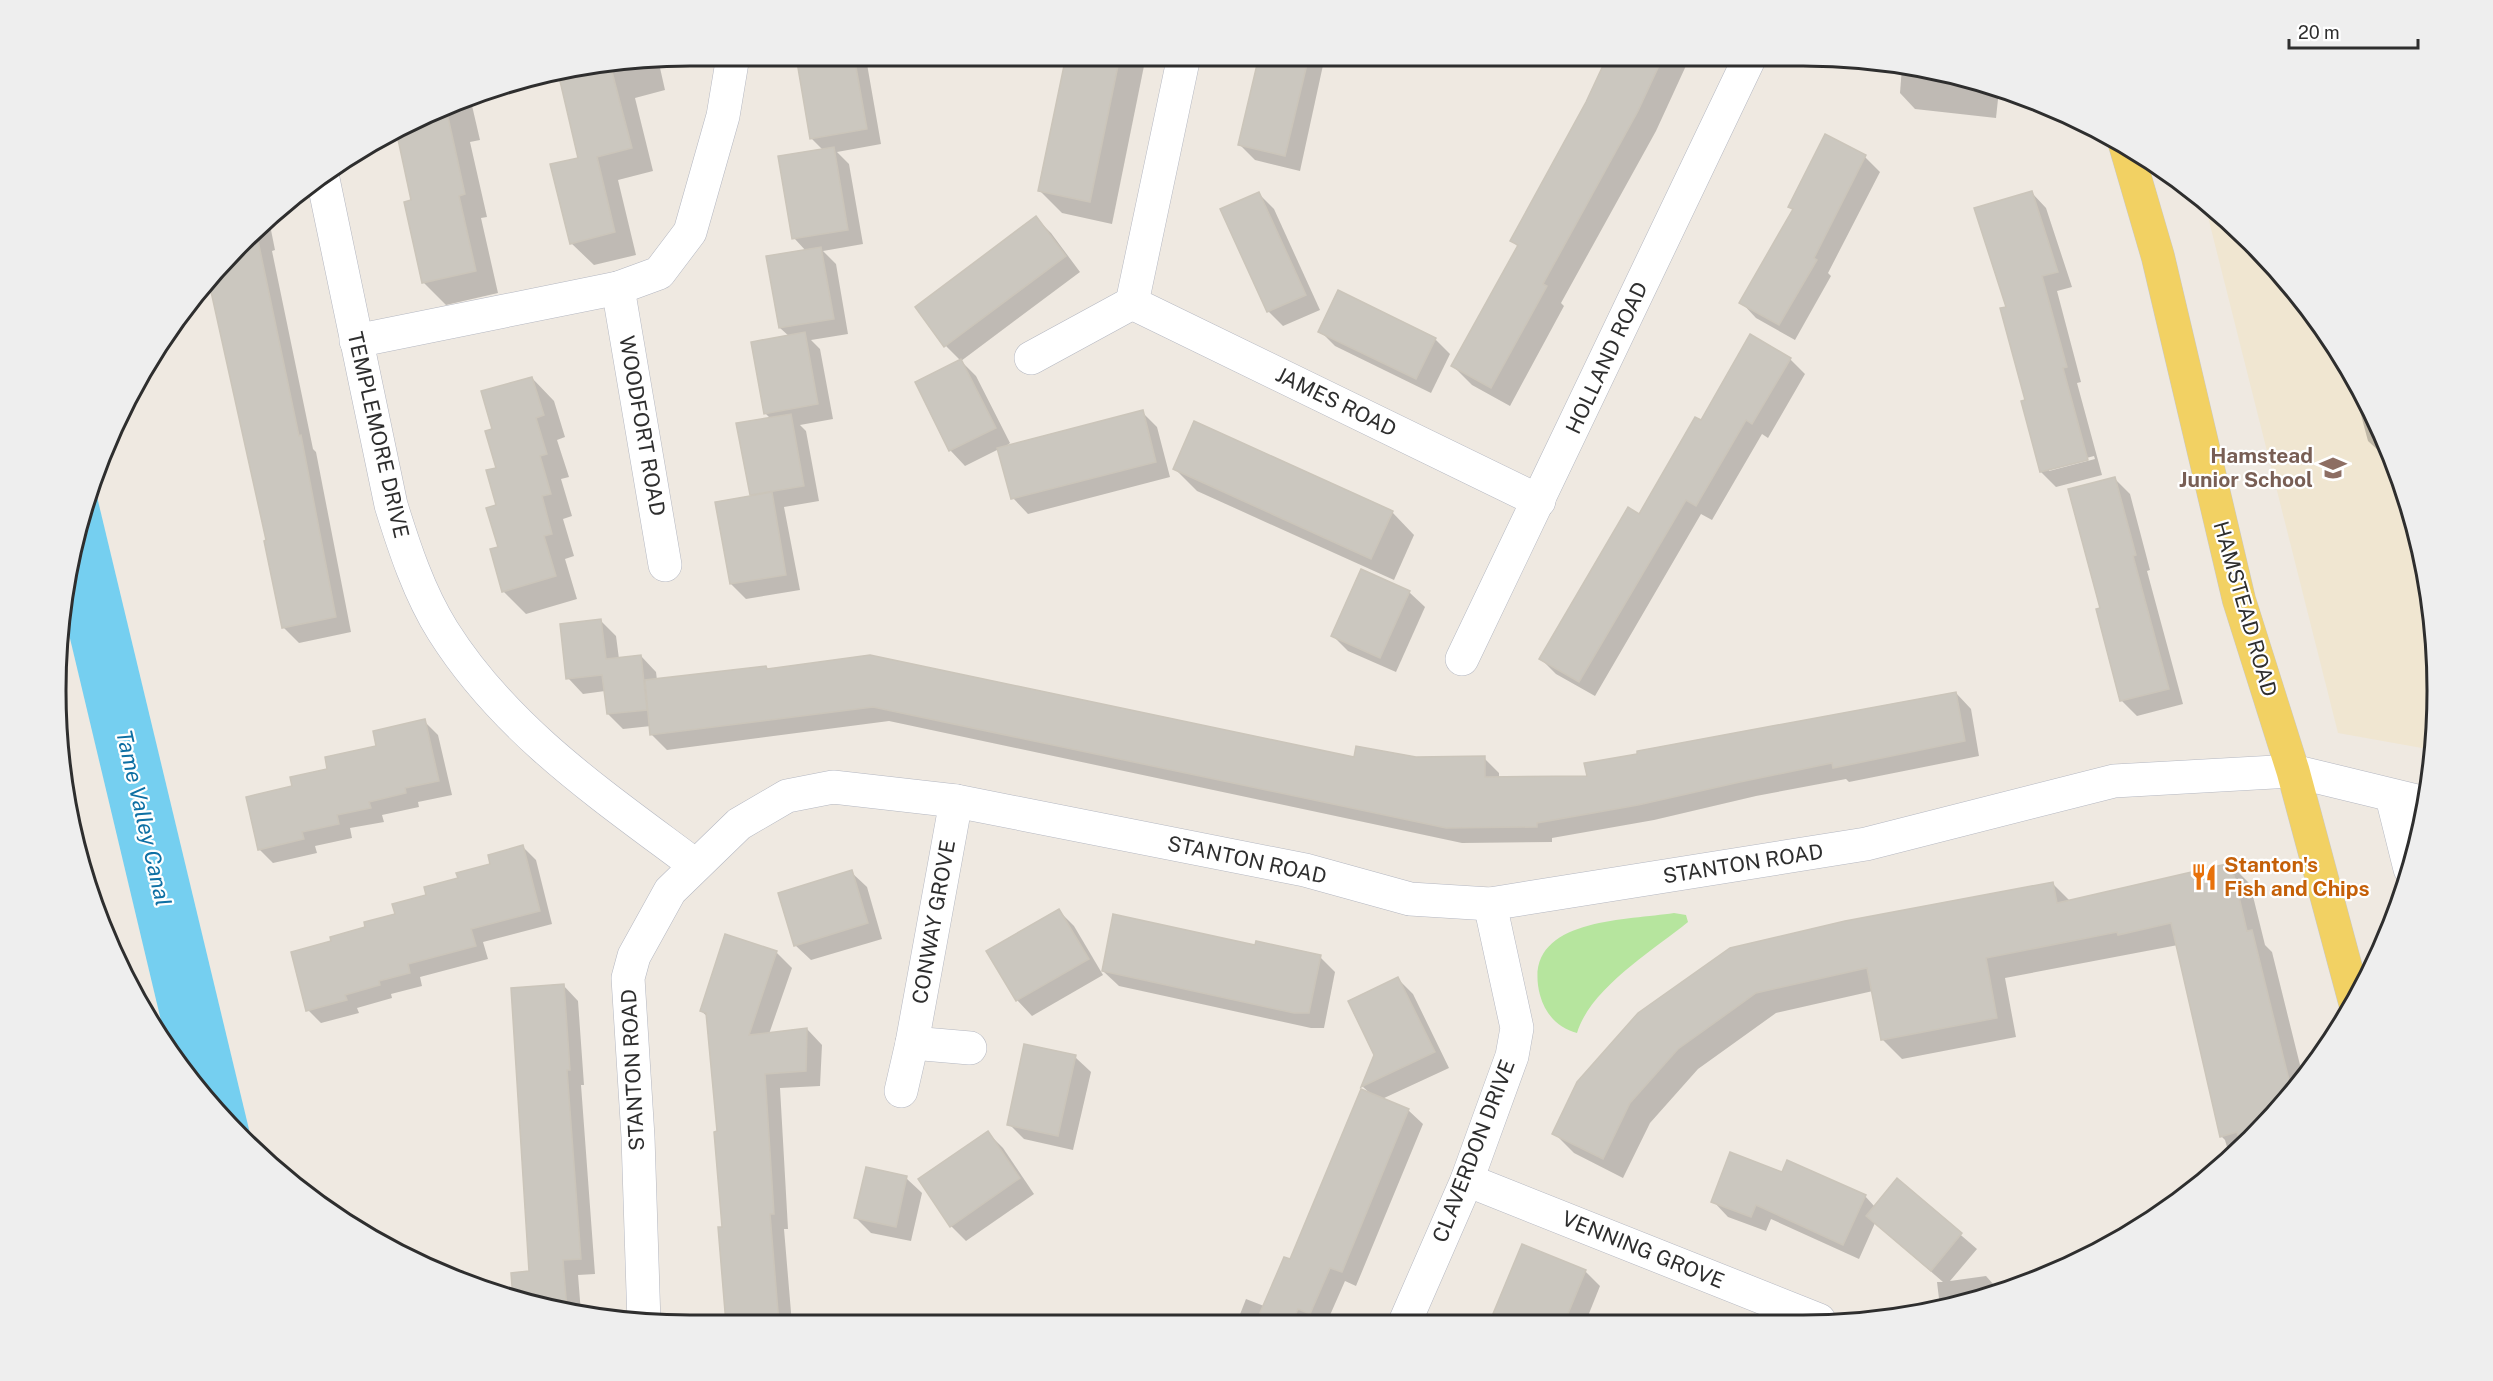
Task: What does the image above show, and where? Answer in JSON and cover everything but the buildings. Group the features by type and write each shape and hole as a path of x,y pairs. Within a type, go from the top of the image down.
{"main road":[{"name":"HAMSTEAD ROAD","path":"2129,159 2158,257 2239,600 2293,771 2351,988"}],"street":[{"path":"356,340 618,288 659,273 690,232 723,116 731,66"},
{"path":"1031,358 1132,303 1182,66"},
{"name":"HOLLAND ROAD","path":"1462,659 1746,66"},
{"name":"TEMPLEMORE DRIVE","path":"324,185 391,505 406,553 442,630 489,693 535,742 695,865"},
{"name":"WOODFORT ROAD","path":"618,288 665,565"},
{"name":"JAMES ROAD","path":"1132,303 1539,501"},
{"name":"STANTON ROAD","path":"644,1313 638,1137 628,978 634,956 651,921 670,891 739,824 787,796 833,787 956,801 1305,870 1410,899 1490,904 1866,844 2114,781 2293,771 2392,798 2417,802"},
{"path":"2392,798 2406,853"},
{"name":"CONWAY GROVE","path":"901,1091 912,1043 956,801"},
{"name":"CLAVERDON DRIVE","path":"1408,1315 1467,1180 1512,1056 1516,1028 1490,904"},
{"path":"912,1043 970,1048"},
{"name":"VENNING GROVE","path":"1467,1180 1806,1315"}],"shaded area":[{"name":"Hamstead Junior School","path":"2208,216 2272,279 2322,344 2363,414 2394,490 2406,529 2422,609 2426,650 2424,748 2338,733"}],"green space":[{"path":"1674,913 1686,915 1688,922 1640,958 1608,986 1584,1017 1577,1033 1564,1028 1553,1019 1540,995 1538,970 1545,951 1560,937 1580,928 1604,922"}],"water":[{"name":"Tame Valley Canal","path":"97,497 250,1133 195,1071 161,1021 69,633 78,569"}],"place":[{"name":"Hamstead Junior School","path":"2333,468"},
{"name":"Stanton's Fish and Chips","path":"2204,877"}]}
